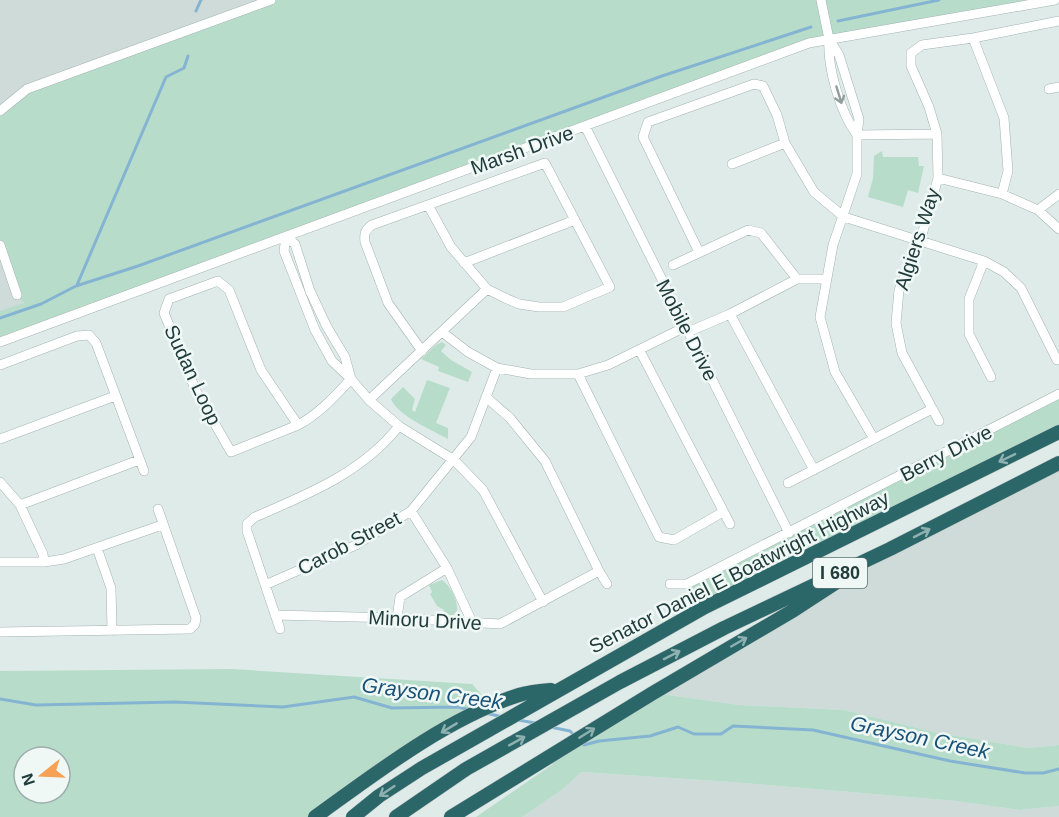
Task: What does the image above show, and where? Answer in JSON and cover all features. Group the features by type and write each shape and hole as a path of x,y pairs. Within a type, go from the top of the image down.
{"highway":[{"name":"Senator Daniel E Boatwright Highway","path":"353,817 379,796 422,768 705,608 1059,432"},
{"name":"I 680","path":"396,817 466,769 620,682 724,628 890,549 1059,463"},
{"path":"451,817 794,610 890,549"},
{"path":"315,817 388,765 457,723 521,694 560,688"},
{"path":"326,817 388,765"}],"street":[{"path":"0,111 27,88 270,0"},
{"path":"821,0 829,39 827,56 847,122 857,135 857,174 833,245 820,317 835,372 874,439"},
{"name":"Marsh Drive","path":"0,342 809,43 1054,0"},
{"path":"1002,194 1008,171 1004,118 973,38 1059,21"},
{"name":"Algiers Way","path":"939,421 902,353 896,323 899,290 920,242 938,178 937,134 929,106 911,66 911,53 922,45 973,38"},
{"path":"699,252 644,137 648,122 754,84 763,86 777,115 785,143 814,192 844,217 984,261 1004,272 1021,288 1056,360"},
{"path":"1049,89 1059,87"},
{"name":"Mobile Drive","path":"585,126 789,533"},
{"path":"857,135 937,134"},
{"path":"732,164 785,143"},
{"path":"422,351 388,303 364,234 372,225 545,163 610,287 563,307 519,304 487,289 442,233 428,205"},
{"path":"938,178 1002,194 1038,210 1059,229"},
{"path":"1038,210 1059,194"},
{"path":"464,263 575,219"},
{"path":"673,265 748,230 761,233 797,279"},
{"path":"286,237 284,251 315,330 332,361 369,400 399,426 454,460 483,490 543,602"},
{"path":"0,245 17,295"},
{"path":"984,261 969,299 969,334 991,377"},
{"path":"442,332 468,352 497,368 531,374 578,375 608,365 687,329 730,314 797,279 826,279"},
{"name":"Sudan Loop","path":"298,425 261,370 229,290 218,281 170,299 164,313 196,391 231,452 298,425 309,419 351,379"},
{"path":"369,400 487,289"},
{"path":"730,314 814,470"},
{"path":"0,365 77,336 89,335 96,343 144,471"},
{"path":"1048,346 1059,341"},
{"path":"640,351 730,524"},
{"name":"Carob Street","path":"265,585 356,545 411,511 471,437 497,368"},
{"path":"578,375 659,537 674,540 723,512"},
{"name":"Berry Drive","path":"670,584 687,584 1059,394"},
{"path":"0,439 115,396"},
{"path":"487,398 510,418 545,461 598,571 607,584"},
{"path":"788,483 932,409"},
{"path":"280,629 247,531 250,520 338,479 369,455 399,426"},
{"path":"20,505 139,460"},
{"path":"0,482 20,505 43,554 44,562"},
{"path":"0,632 185,631 193,627 196,618 158,509"},
{"path":"411,511 447,568 472,622"},
{"path":"0,562 44,562 64,559 162,525"},
{"path":"97,548 111,588 112,631"},
{"path":"397,618 400,597 447,568"},
{"name":"Minoru Drive","path":"275,615 397,618 500,624 598,571"}],"shaded area":[{"path":"0,0 271,0 0,111"},
{"path":"0,245 24,304 0,342"},
{"path":"1059,463 1059,745 1028,748 934,732 844,710 740,705 653,693 794,610 890,549"},
{"path":"580,772 956,801 1019,810 1059,806 1059,817 522,817 563,789"}],"green space":[{"path":"271,0 1055,0 829,39 0,342 0,311 24,303 17,295 0,245 0,111 27,89"},
{"path":"882,151 883,157 918,157 919,166 924,166 918,193 908,190 903,207 868,197 873,178 874,156"},
{"path":"442,342 446,345 441,351 451,360 472,372 468,382 438,371 439,367 421,359"},
{"path":"427,380 450,388 436,423 448,428 448,439 408,417 391,399 403,387 415,399 412,410 415,412"},
{"path":"1059,394 1059,432 705,607 687,584"},
{"path":"442,580 455,598 457,611 452,616 444,615 444,610 437,606 430,594 432,592 429,585"},
{"path":"232,669 472,684 492,706 315,817 0,817 0,671"},
{"path":"653,693 740,705 844,710 934,732 1028,748 1059,745 1059,806 1019,810 956,801 581,772 563,789 522,817 476,817 553,764 544,760"}],"waterway":[{"path":"196,11 201,0"},
{"path":"838,21 939,0"},
{"path":"0,318 41,304 76,286 138,266 662,76 811,27"},
{"path":"77,285 166,77 184,68 188,56"},
{"name":"Grayson Creek","path":"0,699 36,705 175,702 283,707 354,697 392,708 458,707 470,710"},
{"name":"Grayson Creek","path":"485,713 503,717"},
{"name":"Grayson Creek","path":"518,720 535,723"},
{"name":"Grayson Creek","path":"581,742 584,745 599,741 650,736 678,727 694,734 721,734 733,726 813,730 950,761 1025,773 1043,773 1059,769"},
{"name":"Grayson Creek","path":"550,727 570,731 574,735"}]}
